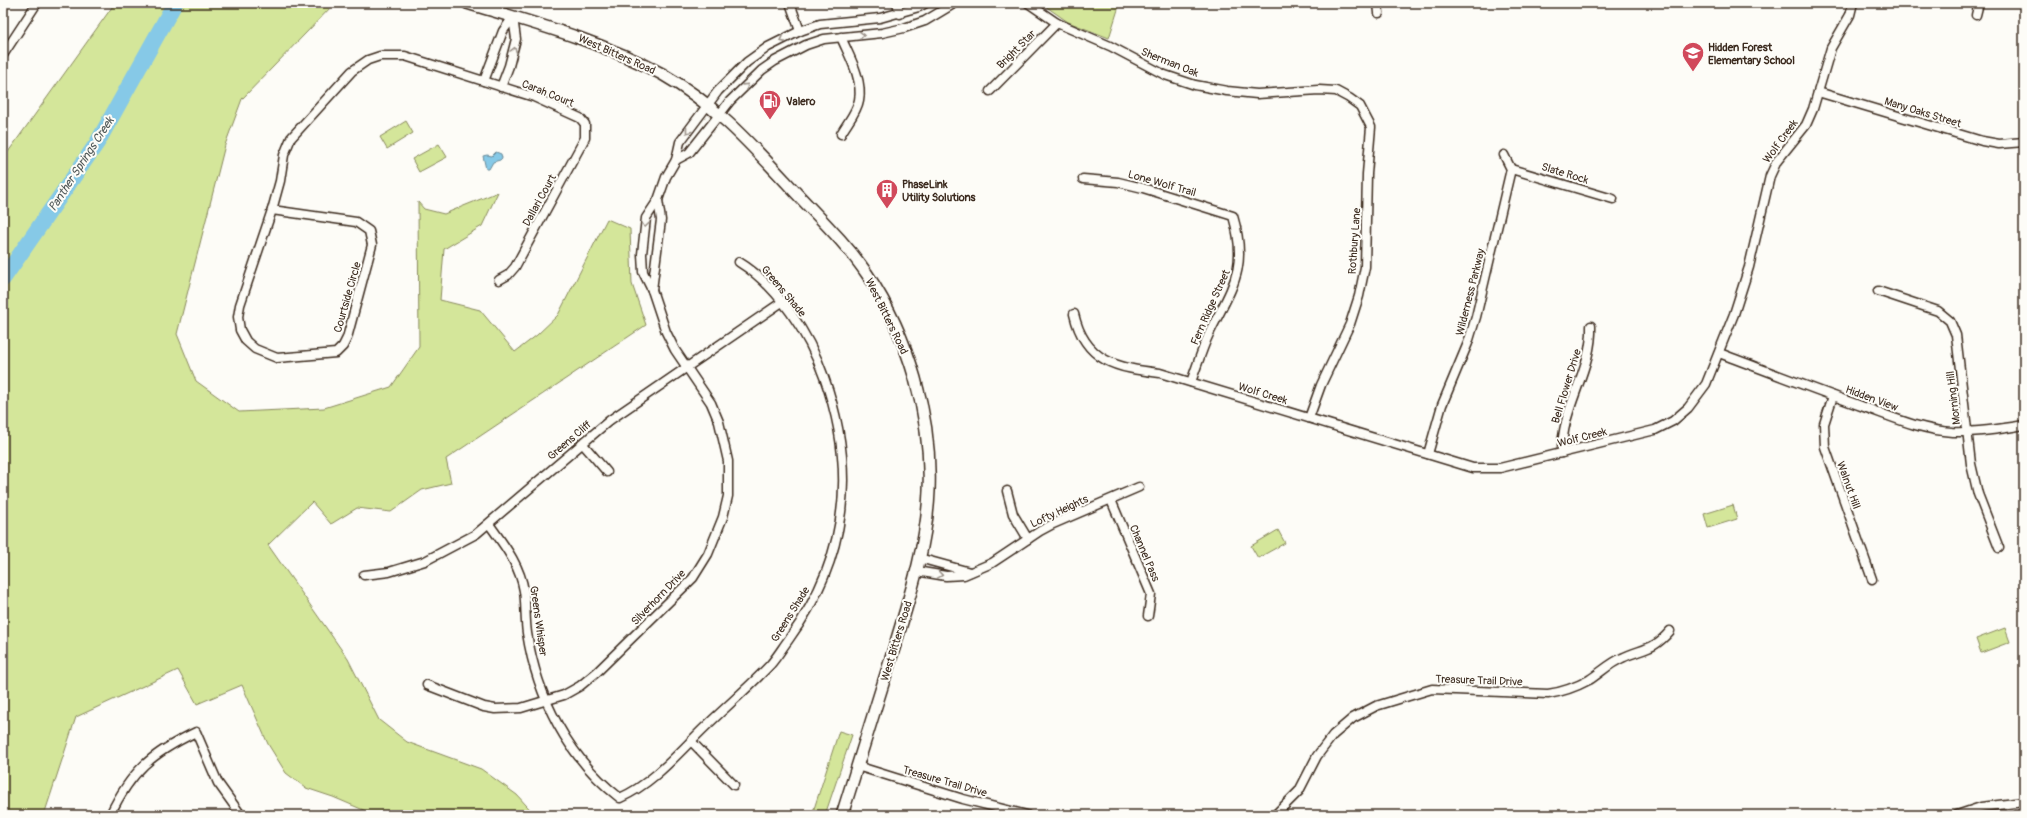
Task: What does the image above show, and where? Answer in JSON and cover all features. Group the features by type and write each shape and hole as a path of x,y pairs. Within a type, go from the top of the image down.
{"main road":[{"name":"West Bitters Road","path":"467,3 574,36 625,56 663,75 708,105 738,130 842,243 867,274 902,341 916,381 926,434 929,491 925,529 916,571 842,815"}],"street":[{"path":"4,51 37,3"},
{"path":"790,3 800,31"},
{"path":"897,3 900,14"},
{"name":"Silverhorn Drive","path":"427,685 484,707 495,709 521,708 546,702 580,686 626,645 692,578 708,554 717,536 728,496 728,461 719,422 711,403 686,366 666,332 652,290 643,272 643,246 646,218 658,200 666,177 676,160 680,142 718,91 747,62 768,48 800,31 820,24 880,18 900,14 926,3"},
{"name":"Silverhorn Drive","path":"676,160 689,153 719,114 749,82 775,61 806,45 841,37 882,33 904,28 925,21 955,3"},
{"name":"Sherman Oak","path":"1028,3 1057,23 1110,46 1165,75 1195,85 1227,91 1257,94 1319,90 1336,92 1349,98 1360,106"},
{"path":"1378,3 1379,13"},
{"name":"Wolf Creek","path":"1074,314 1082,338 1091,350 1104,361 1136,371 1160,373 1191,382 1458,464 1482,469 1500,468 1643,433 1673,421 1688,408 1701,393 1719,353 1749,267 1770,176 1777,161 1806,125 1818,92 1831,48 1850,15 1853,3"},
{"path":"1976,15 1978,3"},
{"path":"484,81 503,31 514,17"},
{"path":"500,87 509,66 516,40 514,17"},
{"path":"880,18 882,33"},
{"name":"Bright Star","path":"990,91 1057,23"},
{"path":"841,37 858,78 860,89 856,109 841,134"},
{"name":"Courtside Circle","path":"272,210 356,222 369,231 372,245 355,309 347,338 343,346 336,352 276,358 255,349 246,341 240,330 238,317 240,305 272,210 280,181 284,155 291,138 352,71 362,63 380,56 405,56 500,87"},
{"name":"Carah Court","path":"500,87 534,97 580,118 585,124"},
{"name":"Many Oaks Street","path":"1818,92 1982,141 2000,144 2024,142"},
{"name":"Rothbury Lane","path":"1309,418 1321,385 1350,324 1359,296 1365,266 1371,127 1360,106"},
{"name":"Dallari Court","path":"499,280 508,275 514,267 585,138 585,124"},
{"path":"1504,155 1511,169"},
{"name":"Slate Rock","path":"1511,169 1613,199"},
{"name":"Wilderness Parkway","path":"1428,454 1442,405 1468,343 1476,317 1511,169"},
{"name":"Lone Wolf Trail","path":"1083,179 1118,182 1233,216"},
{"name":"Silverhorn Drive","path":"652,290 660,220 658,200"},
{"name":"Fern Ridge Street","path":"1191,382 1208,334 1228,299 1236,280 1240,249 1233,216"},
{"path":"643,246 658,247"},
{"name":"Greens Shade","path":"620,798 635,791 648,782 770,664 800,624 815,598 832,557 841,518 844,472 836,414 821,368 812,348 782,302 755,272 739,262"},
{"name":"Morning Hill","path":"1878,291 1938,312 1950,321 1956,335 1974,479 1999,548"},
{"name":"Greens Cliff","path":"364,575 389,572 425,561 460,544 489,524 610,420 686,366 782,302"},
{"name":"Bell Flower Drive","path":"1562,453 1565,423 1591,344 1591,326"},
{"name":"Hidden View","path":"1719,353 1910,423 1952,432 2004,429 2024,425"},
{"name":"Walnut Hill","path":"1833,396 1824,424 1825,447 1872,579"},
{"path":"582,443 608,472"},
{"name":"Lofty Heights","path":"916,571 954,576 964,575 992,563 1053,524 1140,487"},
{"path":"1006,491 1013,514 1028,539"},
{"name":"Channel Pass","path":"1111,500 1151,594 1148,616"},
{"name":"Greens Whisper","path":"489,524 509,551 521,579 527,633 535,668 546,702 567,740 579,758 607,788 620,798"},
{"path":"919,558 970,572"},
{"path":"953,567 954,576"},
{"name":"Treasure Trail Drive","path":"1275,815 1296,795 1317,756 1333,735 1353,718 1376,706 1432,689 1548,694 1558,692 1589,680 1622,658 1652,647 1660,642 1670,632"},
{"path":"110,815 130,780 142,766 168,746 196,732 218,784 241,815"},
{"path":"691,741 734,784"},
{"name":"Treasure Trail Drive","path":"857,766 963,798 1027,815"},
{"path":"1957,815 1981,807 2024,802"}],"green space":[{"path":"115,3 335,3 242,99 225,145 177,334 196,381 239,412 324,408 391,387 419,347 418,202 424,209 444,214 498,192 482,226 444,249 440,300 480,310 515,352 537,335 558,315 607,219 630,229 632,284 646,325 446,459 451,483 422,490 391,512 357,508 331,524 312,502 268,545 348,659 379,720 407,742 481,769 517,795 535,815 375,815 333,797 306,788 286,773 268,744 242,685 197,704 178,670 76,717 44,815 3,815 3,159"},
{"path":"1041,3 1120,3 1109,38 1068,22"},
{"path":"406,121 413,133 387,149 380,137"},
{"path":"439,144 447,157 419,172 412,159"},
{"path":"1733,505 1737,519 1708,528 1704,514"},
{"path":"1278,530 1285,543 1258,558 1251,546"},
{"path":"2005,628 2010,642 1981,653 1976,639"},
{"path":"839,731 852,735 825,815 812,815"}],"water":[{"path":"496,152 501,154 502,158 493,162 489,169 486,169 483,156 492,156"}],"waterway":[{"name":"Panther Springs Creek","path":"3,279 97,143 175,3"}],"place":[{"name":"Hidden Forest Elementary School","path":"1693,72"},
{"name":"Valero","path":"770,120"},
{"name":"PhaseLink Utility Solutions","path":"887,210"}]}
